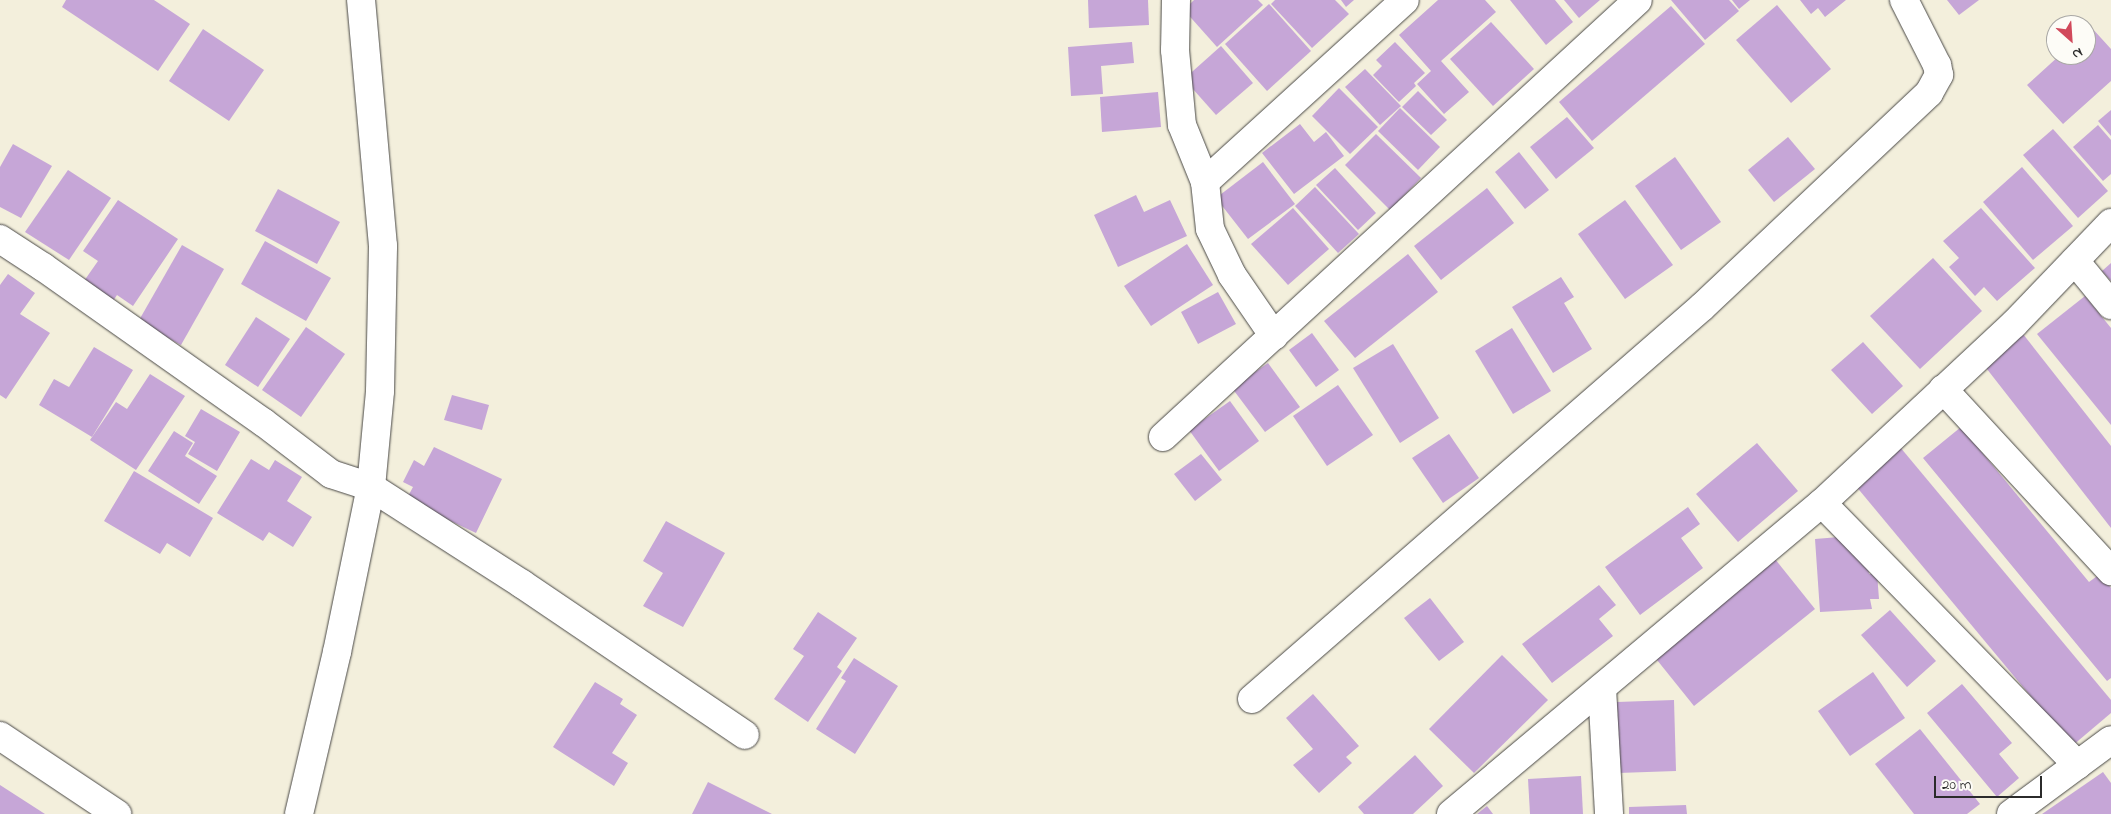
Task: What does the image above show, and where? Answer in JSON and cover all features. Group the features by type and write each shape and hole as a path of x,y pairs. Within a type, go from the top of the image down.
{"street":[{"path":"299,814 338,652 371,487 380,391 383,246 361,0"},
{"path":"1176,0 1175,50 1182,125 1205,182 1210,229 1232,275 1274,336"},
{"path":"1205,182 1405,0"},
{"path":"1164,437 1638,0"},
{"path":"1252,699 1702,307 1929,93 1939,75 1937,64 1904,0"},
{"path":"1452,814 1822,503 2014,324 2111,223"},
{"path":"0,239 263,422 331,474 371,487 522,584 745,735"},
{"path":"2075,260 2111,305"},
{"path":"1943,389 2111,571"},
{"path":"1822,503 2078,765"},
{"path":"1602,688 1609,814"},
{"path":"0,736 116,814"},
{"path":"2011,814 2111,740"}],"building":[{"path":"66,0 154,0 190,24 158,71 62,7"},
{"path":"1088,0 1148,0 1149,25 1089,28"},
{"path":"1194,0 1258,0 1263,5 1217,47 1184,10"},
{"path":"1275,0 1335,0 1349,14 1312,48 1271,4"},
{"path":"1341,0 1354,0 1346,7"},
{"path":"1438,0 1485,0 1496,12 1441,61 1469,92 1444,114 1417,84 1431,71 1399,35"},
{"path":"1510,0 1555,0 1573,22 1546,45"},
{"path":"1564,0 1600,0 1579,18"},
{"path":"1671,0 1729,0 1739,11 1705,40"},
{"path":"1732,0 1750,0 1739,9"},
{"path":"1800,0 1846,0 1825,17 1818,8 1811,14"},
{"path":"1947,0 1979,0 1959,15"},
{"path":"1269,4 1311,51 1267,91 1225,44"},
{"path":"1777,5 1831,69 1791,103 1736,40"},
{"path":"1671,6 1705,44 1592,141 1559,102"},
{"path":"1491,22 1534,69 1493,106 1450,59"},
{"path":"203,29 264,70 229,121 169,81"},
{"path":"2096,32 2111,49 2111,81 2063,124 2027,85 2049,65 2096,65"},
{"path":"1132,42 1134,63 1101,66 1103,94 1071,96 1068,47"},
{"path":"1395,42 1425,73 1414,83 1416,86 1399,102 1373,75 1382,66 1376,60"},
{"path":"1221,46 1253,83 1216,115 1184,79"},
{"path":"1365,69 1401,106 1380,125 1345,87"},
{"path":"1339,88 1378,127 1350,154 1312,116"},
{"path":"1418,91 1447,120 1431,135 1402,107"},
{"path":"1158,92 1161,127 1102,132 1100,97"},
{"path":"1400,108 1440,147 1418,170 1378,131"},
{"path":"2111,110 2111,136 2098,121"},
{"path":"1567,117 1594,148 1556,179 1530,147"},
{"path":"1300,124 1314,142 1326,132 1344,156 1294,194 1262,153"},
{"path":"2098,125 2111,140 2111,174 2103,181 2073,147"},
{"path":"2053,129 2108,191 2078,218 2023,155"},
{"path":"1376,134 1421,178 1390,210 1345,165"},
{"path":"1788,137 1815,169 1774,202 1748,170"},
{"path":"13,144 52,166 21,218 0,207 0,167"},
{"path":"1519,152 1549,190 1525,209 1495,172"},
{"path":"1675,157 1721,222 1681,250 1635,186"},
{"path":"1263,162 1295,204 1248,239 1216,198"},
{"path":"2022,167 2073,226 2033,260 1983,202"},
{"path":"1335,168 1376,213 1358,230 1316,185"},
{"path":"68,170 111,198 69,260 25,232"},
{"path":"1315,187 1359,234 1338,253 1295,206"},
{"path":"1487,188 1514,223 1441,280 1414,246"},
{"path":"278,189 340,222 317,264 255,231"},
{"path":"1136,195 1144,212 1170,200 1187,236 1118,267 1094,215"},
{"path":"118,200 178,239 133,306 117,295 113,301 84,281 98,261 83,251"},
{"path":"1625,200 1673,265 1625,299 1578,234"},
{"path":"1293,208 1329,249 1288,285 1251,244"},
{"path":"1981,208 2035,268 1997,301 1984,287 1975,296 1949,267 1959,258 1943,241"},
{"path":"265,241 331,278 306,321 241,284"},
{"path":"1187,244 1213,285 1151,326 1124,286"},
{"path":"182,245 224,269 181,345 138,322"},
{"path":"1408,254 1438,292 1355,358 1324,321"},
{"path":"1933,258 1982,311 1920,369 1870,316"},
{"path":"2111,263 2111,281 2102,271"},
{"path":"8,274 35,293 20,314 50,333 6,399 0,395 0,285"},
{"path":"1561,277 1574,297 1564,303 1592,349 1553,373 1512,307"},
{"path":"1218,292 1236,324 1198,344 1181,312"},
{"path":"2085,296 2111,328 2111,425 2037,334"},
{"path":"256,317 290,339 258,387 225,365"},
{"path":"306,327 345,354 301,417 262,390"},
{"path":"1512,328 1551,391 1513,414 1475,351"},
{"path":"1312,333 1339,370 1316,387 1289,350"},
{"path":"2023,334 2111,446 2111,528 1983,364"},
{"path":"1863,342 1903,386 1872,414 1831,370"},
{"path":"1393,344 1439,418 1400,443 1353,368"},
{"path":"94,347 133,370 92,437 39,405 54,379 69,387"},
{"path":"1268,363 1300,407 1265,432 1232,388"},
{"path":"150,374 185,396 136,470 90,440 116,402 127,409"},
{"path":"1338,385 1373,435 1327,466 1293,416"},
{"path":"452,395 489,405 482,430 444,420"},
{"path":"1230,401 1259,441 1219,471 1189,430"},
{"path":"201,409 240,432 217,471 188,454 195,442 185,436"},
{"path":"1961,427 2089,582 2100,574 2111,588 2111,678 2107,681 1923,458"},
{"path":"174,431 193,443 185,456 217,476 199,504 148,471"},
{"path":"1449,434 1479,478 1443,503 1412,458"},
{"path":"1757,443 1798,491 1738,542 1696,494"},
{"path":"434,447 502,479 476,533 406,500 413,487 403,482 414,460 424,466"},
{"path":"1900,447 2111,700 2111,713 2072,746 1855,485"},
{"path":"1201,454 1222,480 1195,501 1174,474"},
{"path":"251,459 269,470 275,460 302,477 287,501 312,517 293,547 269,532 263,541 217,513"},
{"path":"134,471 213,518 190,557 167,543 160,554 104,521"},
{"path":"1688,507 1700,524 1681,538 1703,568 1640,615 1605,567"},
{"path":"666,521 725,553 683,627 643,606 663,573 643,561"},
{"path":"1851,536 1852,555 1867,554 1869,574 1877,573 1879,599 1870,599 1872,609 1820,612 1815,539"},
{"path":"1775,559 1815,609 1694,706 1653,655"},
{"path":"1599,585 1616,605 1599,619 1613,636 1552,683 1522,644"},
{"path":"1430,598 1464,642 1439,661 1404,618"},
{"path":"1890,610 1936,661 1907,687 1861,635"},
{"path":"818,612 857,638 837,667 842,671 808,722 774,699 804,656 793,649"},
{"path":"1502,655 1548,700 1474,773 1429,729"},
{"path":"854,658 898,686 855,754 816,729 846,681 841,678"},
{"path":"1873,672 1905,718 1850,756 1818,711"},
{"path":"595,682 623,699 620,704 637,715 612,753 628,763 614,786 553,747"},
{"path":"1962,684 2012,743 1999,754 2019,778 1997,797 1927,713"},
{"path":"1313,694 1359,746 1346,757 1352,763 1319,793 1293,765 1313,749 1286,718"},
{"path":"1674,700 1676,771 1618,773 1617,702"},
{"path":"1920,729 1980,804 1967,814 1914,814 1875,764"},
{"path":"1415,755 1443,786 1413,814 1364,814 1358,807"},
{"path":"2103,772 2111,783 2111,814 2042,814"},
{"path":"1581,776 1583,814 1530,814 1528,779"},
{"path":"708,782 772,814 692,814"},
{"path":"0,785 45,814 0,814"},
{"path":"1686,805 1687,814 1629,814 1629,807"},
{"path":"1487,806 1493,814 1477,814"}]}
